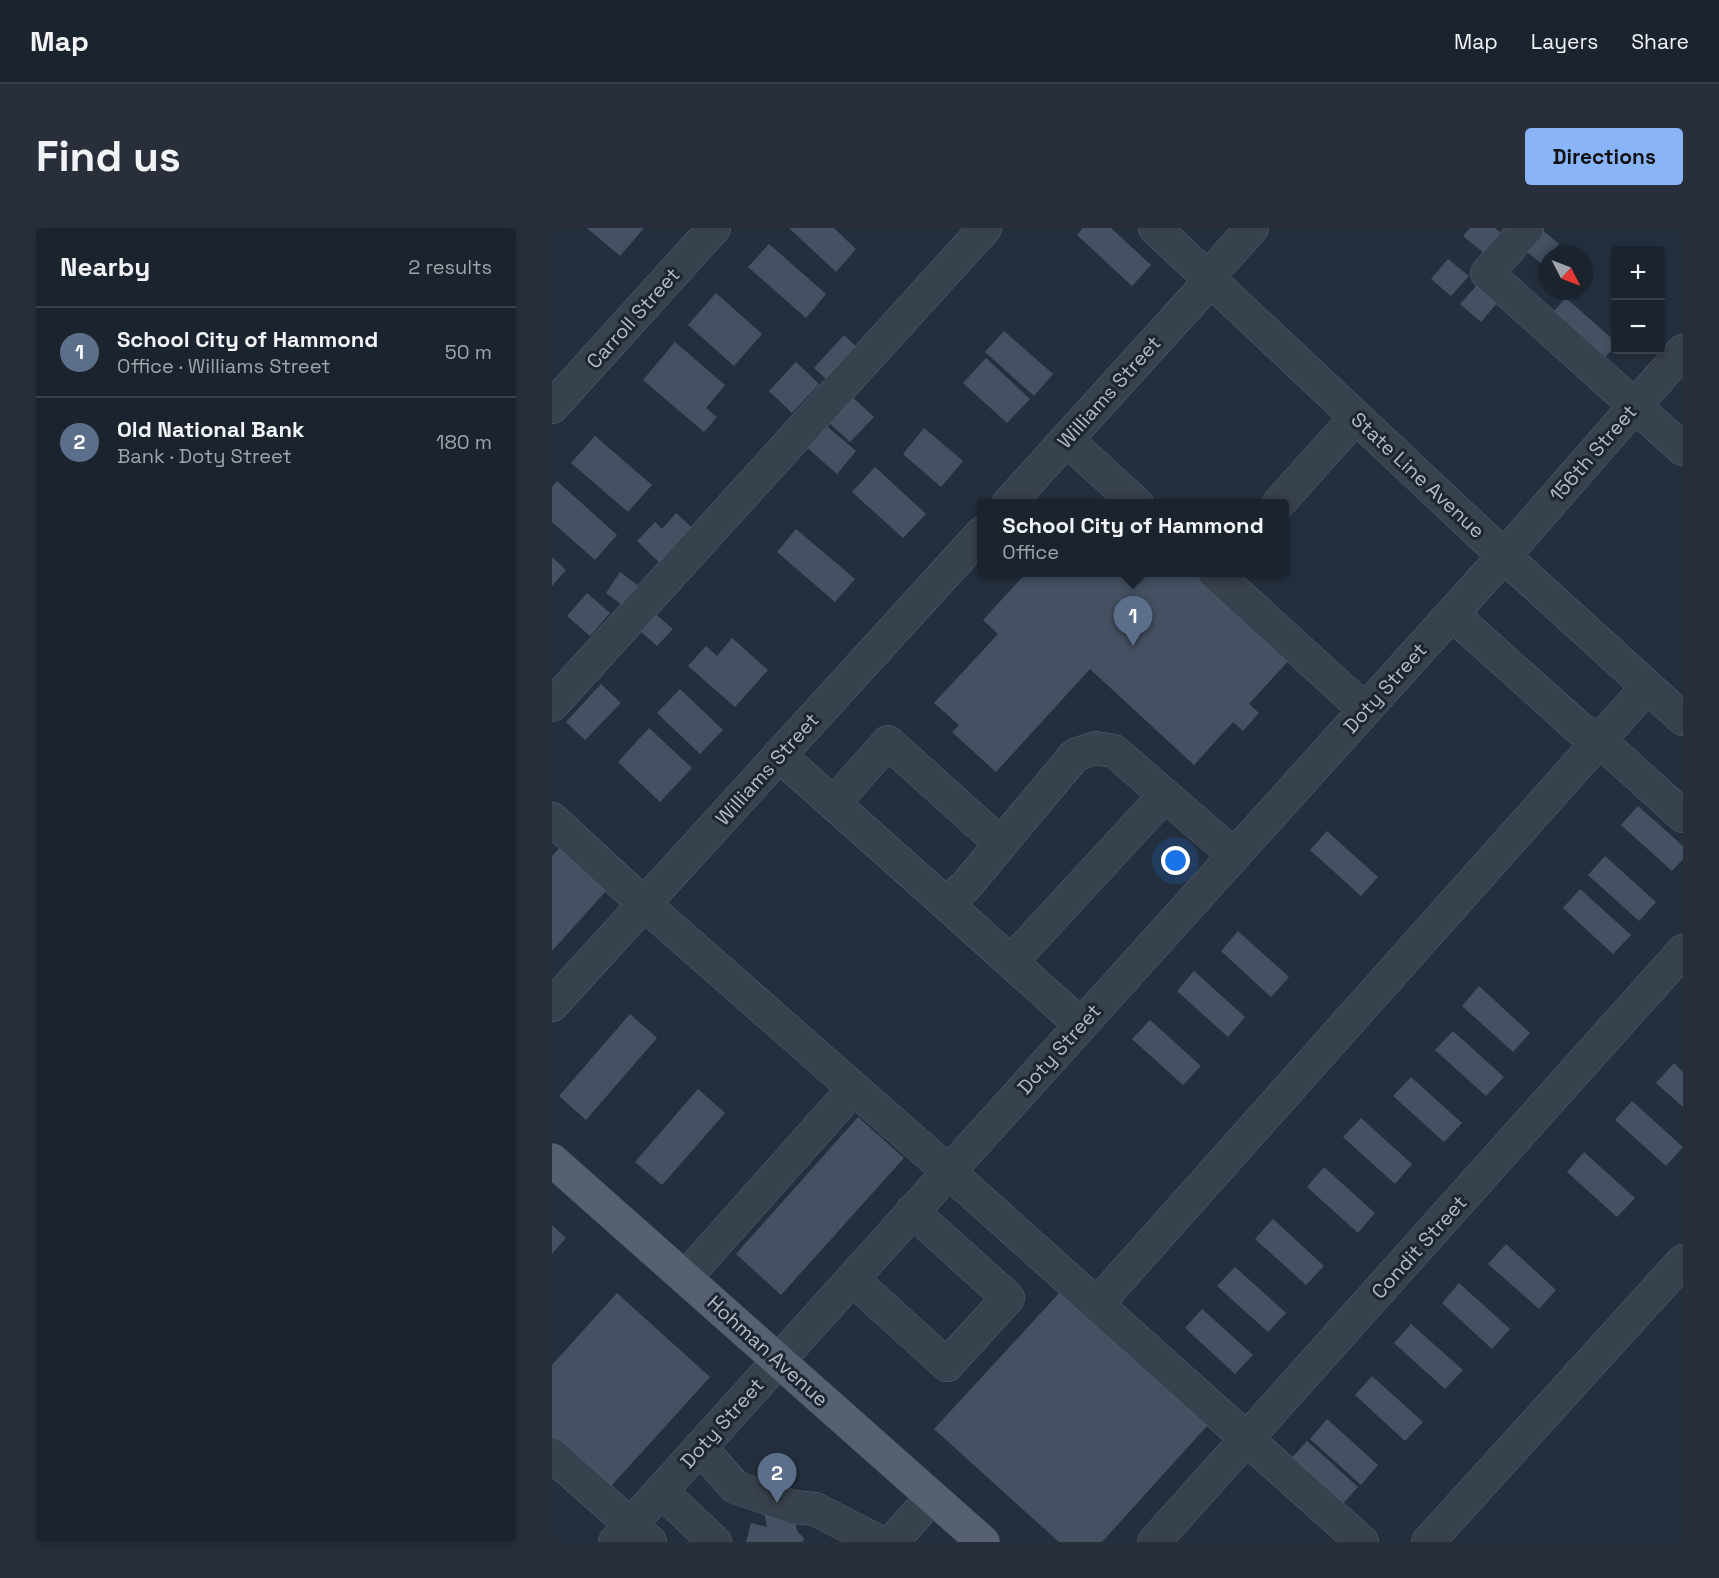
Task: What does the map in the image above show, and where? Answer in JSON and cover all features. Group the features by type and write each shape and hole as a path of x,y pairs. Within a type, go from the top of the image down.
{"main road":[{"name":"Hohman Avenue","path":"552,1160 983,1542"}],"street":[{"name":"Carroll Street","path":"552,407 714,228"},
{"path":"552,705 986,228"},
{"name":"State Line Avenue","path":"1155,228 1504,556 1683,719"},
{"name":"Williams Street","path":"1012,499 1252,228"},
{"path":"1527,228 1487,273 1683,449"},
{"name":"156th Street","path":"1504,556 1683,351"},
{"path":"1282,499 1356,417"},
{"path":"1066,439 1132,499"},
{"name":"Williams Street","path":"552,1005 977,537"},
{"name":"Doty Street","path":"632,1536 660,1491 1504,556"},
{"path":"1218,577 1365,710"},
{"path":"1452,614 1580,729 1599,740 1683,816"},
{"path":"1097,1304 1647,687"},
{"path":"834,802 888,742 1001,844"},
{"path":"941,899 954,896 964,887 1075,755 1095,748 1114,751 1234,855"},
{"path":"779,755 1081,1025"},
{"path":"1011,962 1165,795"},
{"path":"552,819 644,904 949,1172 1362,1542"},
{"name":"Condit Street","path":"1154,1542 1683,951"},
{"path":"685,1278 839,1105"},
{"path":"852,1279 947,1365 1008,1298 912,1211"},
{"path":"1428,1542 1683,1261"},
{"path":"700,1447 735,1487 794,1507 815,1509 879,1542"},
{"path":"552,1455 632,1536"},
{"path":"660,1491 715,1542"},
{"path":"892,1542 932,1497"}],"building":[{"path":"587,228 644,228 620,256"},
{"path":"789,228 834,228 856,249 836,272"},
{"path":"1083,228 1111,228 1151,265 1132,286 1077,235"},
{"path":"1470,228 1495,228 1501,233 1484,253 1463,236"},
{"path":"1540,228 1559,244 1557,246 1539,246 1539,262 1521,247"},
{"path":"769,244 826,294 806,318 748,267"},
{"path":"1448,259 1469,276 1451,296 1431,279"},
{"path":"1478,284 1498,302 1481,322 1460,304"},
{"path":"716,293 762,334 734,366 688,325"},
{"path":"1564,300 1568,300 1611,338 1611,351 1600,363 1548,317"},
{"path":"1004,331 1053,374 1034,396 985,352"},
{"path":"844,335 863,353 833,385 814,368"},
{"path":"675,342 725,385 706,408 717,417 704,432 643,380"},
{"path":"986,358 1030,399 1007,423 963,383"},
{"path":"796,362 819,384 792,413 769,391"},
{"path":"849,394 874,417 850,442 825,419"},
{"path":"822,422 856,451 837,474 803,444"},
{"path":"924,428 963,461 941,487 903,454"},
{"path":"595,436 652,485 628,512 571,463"},
{"path":"875,467 926,514 903,538 852,492"},
{"path":"557,481 617,535 595,560 552,522 552,487"},
{"path":"676,513 700,535 667,570 637,541 655,522 662,529"},
{"path":"796,529 855,579 835,602 777,552"},
{"path":"552,557 566,570 552,586"},
{"path":"620,572 644,590 629,610 606,593"},
{"path":"1022,577 1203,577 1291,658 1249,704 1259,713 1243,731 1233,722 1194,765 1090,669 996,772 952,732 959,725 934,703 998,634 983,620"},
{"path":"587,593 610,613 590,636 567,616"},
{"path":"652,611 673,629 657,646 637,628"},
{"path":"732,638 768,670 735,707 688,666 706,646 717,656"},
{"path":"601,684 621,703 585,740 566,722"},
{"path":"680,689 723,730 700,754 657,713"},
{"path":"649,728 692,768 660,802 618,762"},
{"path":"1638,806 1683,846 1683,859 1672,871 1621,825"},
{"path":"1327,831 1378,877 1361,896 1310,850"},
{"path":"561,846 608,889 552,951 552,856"},
{"path":"1605,856 1656,902 1639,921 1588,875"},
{"path":"1580,889 1631,935 1613,954 1563,908"},
{"path":"1238,931 1289,977 1271,997 1221,951"},
{"path":"1194,971 1245,1017 1228,1037 1177,991"},
{"path":"1479,986 1530,1033 1513,1052 1462,1006"},
{"path":"630,1014 657,1038 586,1120 559,1096"},
{"path":"1150,1020 1201,1066 1183,1085 1132,1039"},
{"path":"1453,1031 1504,1077 1486,1096 1435,1050"},
{"path":"1674,1063 1683,1072 1683,1107 1656,1083"},
{"path":"1411,1077 1462,1123 1444,1142 1393,1096"},
{"path":"698,1089 725,1113 662,1185 635,1162"},
{"path":"1632,1101 1683,1147 1666,1166 1615,1120"},
{"path":"858,1117 904,1158 781,1295 736,1254"},
{"path":"1361,1118 1412,1164 1395,1184 1343,1137"},
{"path":"1584,1152 1635,1198 1617,1217 1567,1172"},
{"path":"1324,1167 1375,1213 1358,1233 1307,1187"},
{"path":"1273,1219 1324,1266 1306,1285 1255,1239"},
{"path":"552,1225 566,1238 552,1254"},
{"path":"1506,1244 1556,1290 1539,1309 1488,1264"},
{"path":"1235,1267 1286,1313 1268,1332 1217,1286"},
{"path":"1459,1283 1510,1329 1492,1349 1442,1303"},
{"path":"1061,1291 1208,1425 1102,1542 1059,1542 934,1429"},
{"path":"617,1293 710,1377 603,1495 552,1449 552,1365"},
{"path":"1202,1309 1253,1355 1235,1374 1185,1328"},
{"path":"1411,1324 1463,1370 1445,1389 1394,1343"},
{"path":"1372,1376 1423,1422 1405,1441 1355,1395"},
{"path":"1327,1419 1378,1465 1361,1485 1310,1439"},
{"path":"1307,1441 1358,1487 1340,1507 1289,1461"},
{"path":"787,1480 797,1531 804,1538 803,1542 746,1542 751,1523 767,1527 759,1483"}],"place":[{"name":"School City of Hammond","path":"1133,646"},
{"name":"Old National Bank","path":"777,1503"}]}
